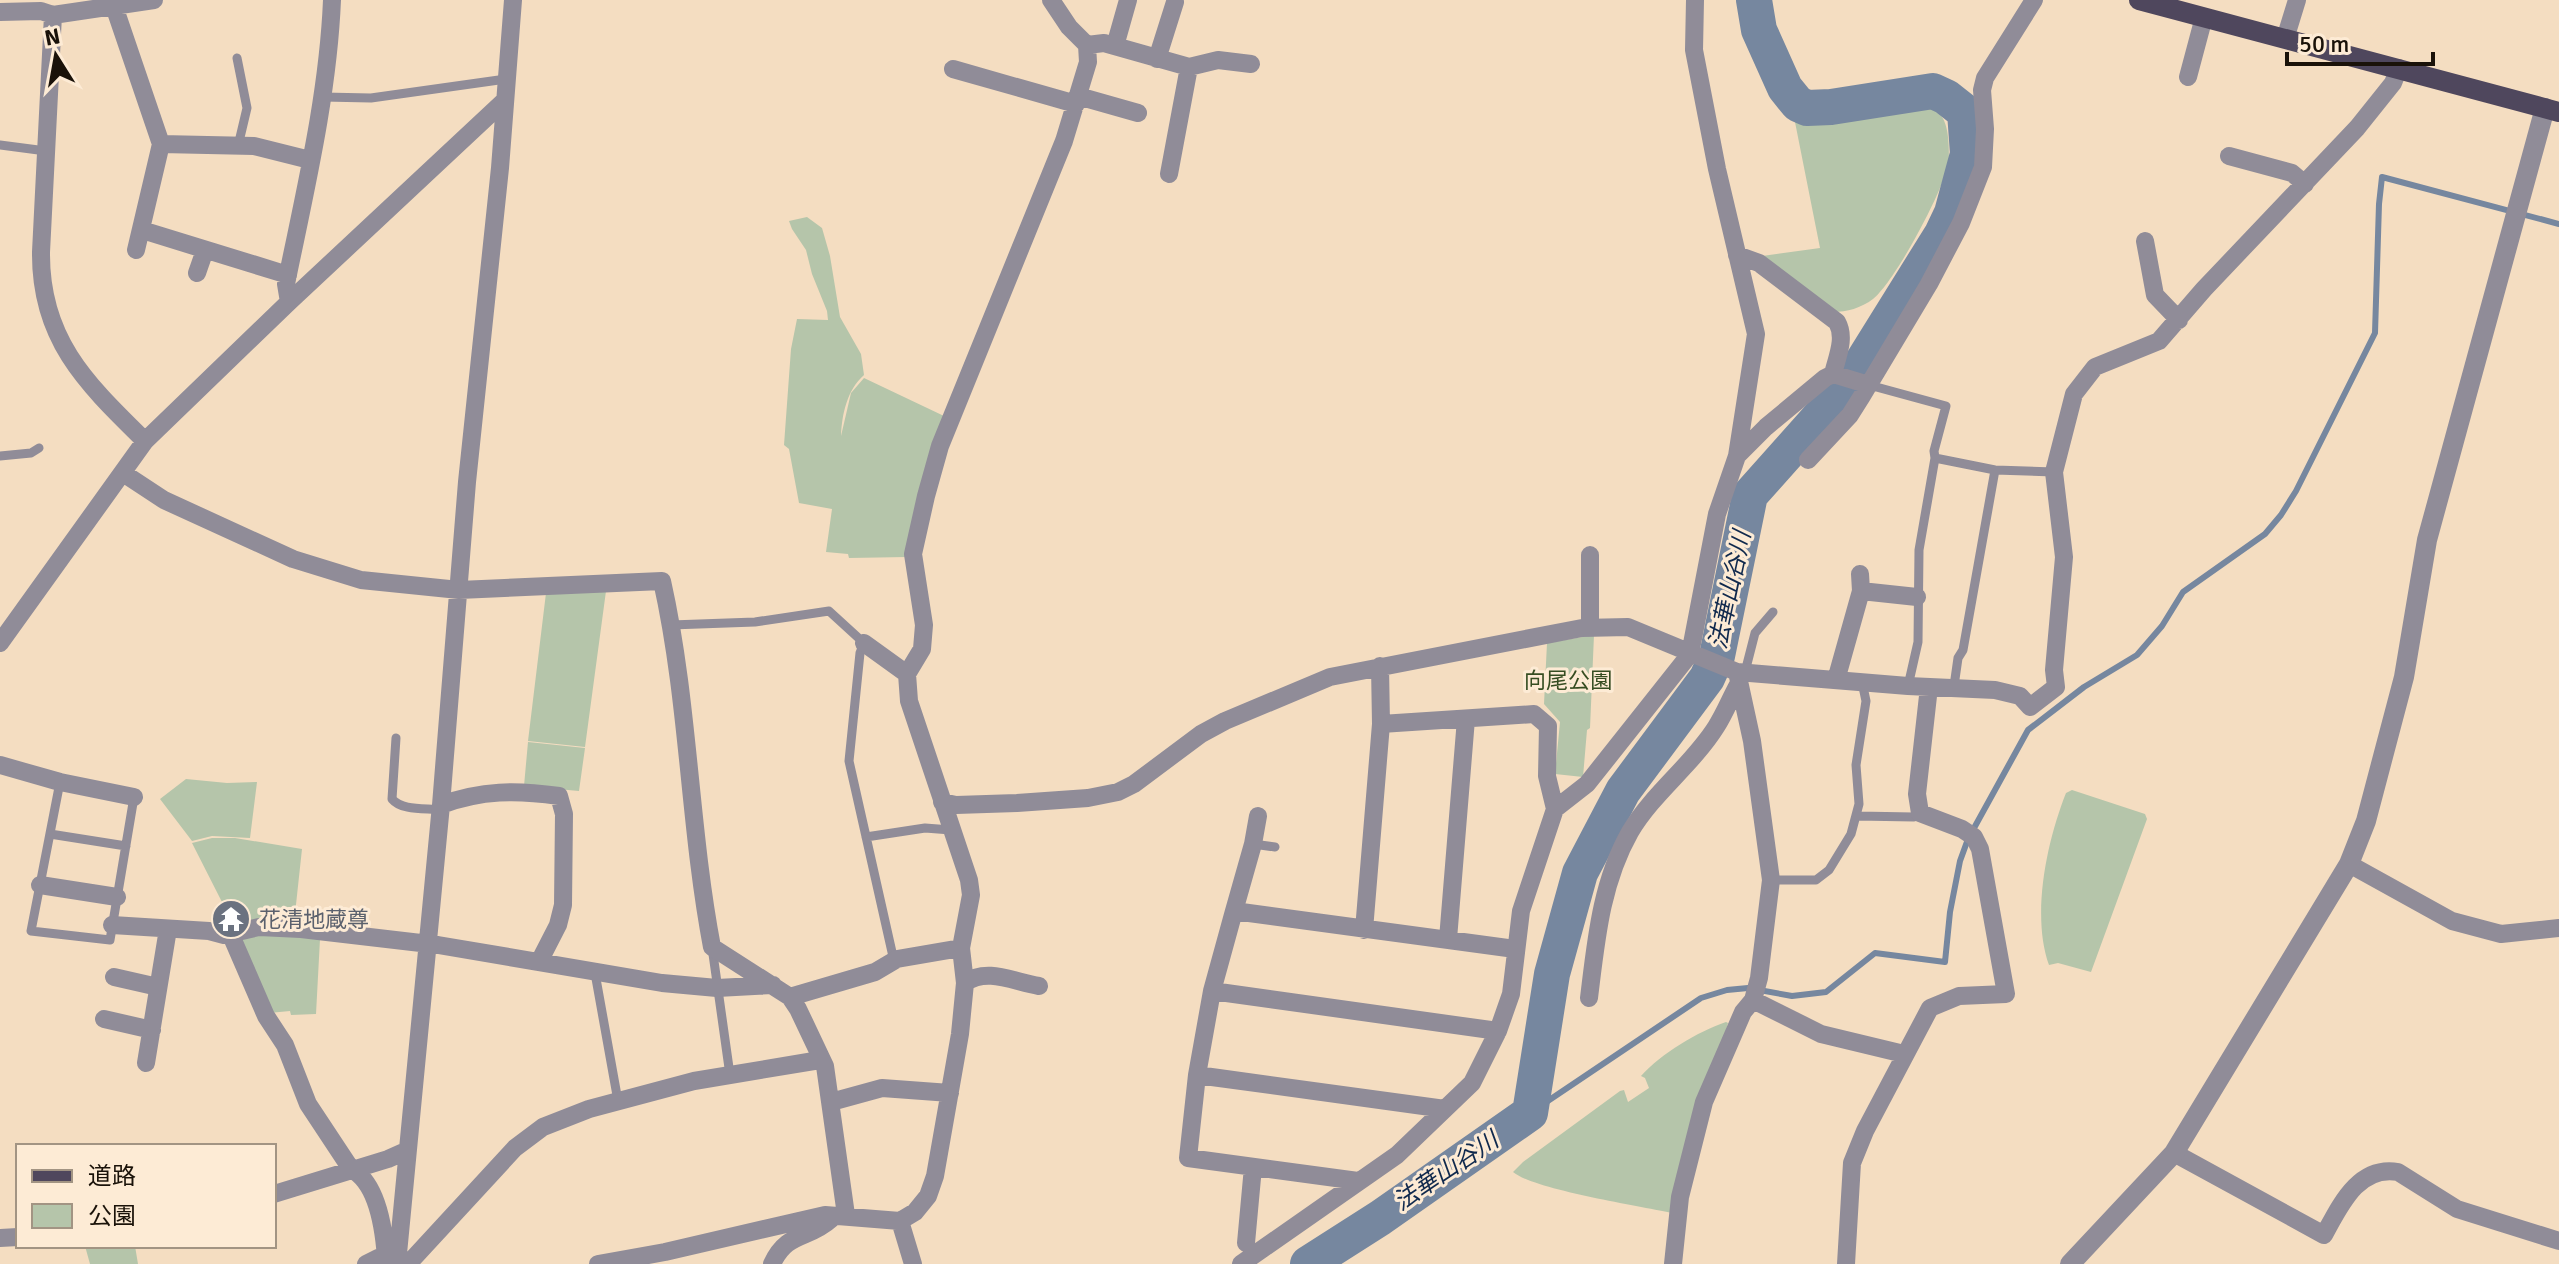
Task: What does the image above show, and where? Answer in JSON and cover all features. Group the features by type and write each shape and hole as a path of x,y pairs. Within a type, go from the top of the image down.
{"main road":[{"path":"2139,0 2552,110"}],"street":[{"path":"0,12 114,6 154,0"},
{"path":"289,302 286,284 323,97 331,39 332,0"},
{"path":"397,1260 441,808 467,482 500,168 513,0"},
{"path":"598,1264 665,1252 797,1220 841,1215 900,1221 915,1212 928,1196 941,1152 960,1034 965,983 961,948 971,895 969,880 909,701 907,674 922,649 924,625 913,554 940,446 1040,205 1088,62 1087,45 1069,27 1051,0"},
{"path":"1115,46 1128,0"},
{"path":"1555,809 1587,784 1690,654 1717,514 1737,456 1756,334 1694,50 1695,0"},
{"path":"1808,460 1850,415 1929,284 1980,179 1985,143 1982,90 1985,78 2034,0"},
{"path":"2285,39 2297,0"},
{"path":"1157,59 1175,2"},
{"path":"114,6 161,144 136,250"},
{"path":"46,9 46,151 41,276 52,320 80,374 145,441"},
{"path":"2188,77 2204,17"},
{"path":"1087,45 1104,43 1189,67 1218,60 1251,64"},
{"path":"1169,174 1189,67"},
{"path":"942,802 956,805 1017,803 1088,798 1118,792 1151,772 1201,734 1330,677 1590,627 1628,627 1740,676 1995,690 2020,696 2030,707 2056,687 2054,670 2064,557 2054,472 2074,394 2095,367 2159,341 2204,289 2357,128 2393,83 2399,68"},
{"path":"953,69 1138,113"},
{"path":"0,643 145,441 503,102"},
{"path":"2070,1264 2174,1153 2349,864 2366,821 2404,677 2427,540 2552,110"},
{"path":"161,144 254,146 310,160"},
{"path":"2229,156 2292,173 2305,184"},
{"path":"142,230 288,275"},
{"path":"2145,241 2155,295 2179,320"},
{"path":"197,273 205,250"},
{"path":"1737,255 1759,263 1837,322 1842,331 1833,374 1817,384 1737,456"},
{"path":"1833,374 1869,385"},
{"path":"123,473 164,500 293,559 361,580 459,590 662,581 690,761 702,897 712,947 790,997 798,1009 825,1066 841,1215"},
{"path":"1590,555 1590,627"},
{"path":"1836,680 1860,582 1917,597"},
{"path":"864,643 907,674"},
{"path":"1364,930 1381,724 1380,666"},
{"path":"1673,1264 1680,1197 1704,1102 1743,1012 1753,1000 1771,880 1740,676"},
{"path":"1589,998 1601,911 1609,879 1631,830 1716,727 1740,676"},
{"path":"1846,1264 1852,1163 1865,1131 1930,1008 1959,996 2006,994 1980,849 1974,837 1962,829 1920,813 1917,794 1929,687"},
{"path":"1241,1264 1397,1155 1472,1083 1498,1031 1511,994 1521,911 1555,809 1547,776 1548,726 1534,714 1381,724"},
{"path":"1448,939 1466,719"},
{"path":"0,765 60,782 134,797"},
{"path":"441,808 486,792 532,792 559,796 564,814 563,905 558,925 539,962"},
{"path":"1258,816 1212,991 1197,1075 1188,1158 1358,1181"},
{"path":"2349,864 2452,921 2501,934 2559,928"},
{"path":"40,885 117,897"},
{"path":"1234,911 1515,949"},
{"path":"112,925 209,931 224,935 245,928 278,927 428,944 662,983 717,988 773,985"},
{"path":"146,1063 168,929"},
{"path":"230,933 259,1002 285,1045 308,1104 351,1169 359,1173 374,1196 385,1241 397,1260"},
{"path":"790,997 875,972 894,961 961,948"},
{"path":"965,983 973,977 985,975 1039,986"},
{"path":"114,977 158,987"},
{"path":"1212,991 1498,1031"},
{"path":"1753,1000 1821,1034 1904,1054"},
{"path":"104,1019 152,1030"},
{"path":"366,1264 397,1260 530,1135 589,1109 618,1101 730,1075 820,1060"},
{"path":"1197,1075 1445,1109"},
{"path":"831,1102 882,1088 950,1093"},
{"path":"276,1193 406,1151"},
{"path":"2174,1153 2324,1235 2343,1200 2357,1184 2374,1174 2391,1170 2457,1209 2559,1241"},
{"path":"1246,1243 1253,1167"},
{"path":"772,1264 779,1248 793,1237 824,1226 841,1215"},
{"path":"900,1221 913,1264"}],"lane":[{"path":"237,58 247,108 238,146"},
{"path":"323,97 371,98 506,79"},
{"path":"0,145 46,151"},
{"path":"1869,385 1946,406 1934,451 1919,550 1918,642 1908,686"},
{"path":"0,456 31,453 39,448"},
{"path":"1935,458 1995,470 2054,472"},
{"path":"1954,686 1995,470"},
{"path":"671,625 755,622 829,611 864,643 860,653 849,761 894,961"},
{"path":"1740,676 1755,633 1773,612"},
{"path":"1771,880 1816,880 1829,870 1840,854 1859,804 1856,765 1866,701 1862,682"},
{"path":"396,738 392,799 406,807 441,808"},
{"path":"60,782 31,931 110,940 134,797"},
{"path":"1857,816 1914,817 1920,813"},
{"path":"866,837 925,828 951,830"},
{"path":"50,834 126,846"},
{"path":"1253,844 1275,847"},
{"path":"712,947 730,1075"},
{"path":"595,973 618,1101"}],"green space":[{"path":"1891,104 1926,106 1942,117 1949,144 1946,173 1918,234 1882,290 1859,307 1833,312 1755,257 1820,248 1794,117"},
{"path":"807,217 822,228 840,317 861,354 864,375 853,388 846,403 841,436 851,393 864,378 944,416 907,557 849,558 848,554 826,552 832,509 799,503 789,449 784,445 791,349 797,319 828,320 806,250 789,221"},
{"path":"606,591 585,747 528,741 546,593"},
{"name":"向尾公園","path":"1594,635 1590,728 1587,730 1583,777 1555,774 1560,722 1544,704 1547,643"},
{"path":"528,742 585,748 579,791 524,786"},
{"path":"186,779 257,782 250,838 212,836 192,841 160,799"},
{"path":"2072,790 2145,814 2147,819 2091,972 2058,963 2049,965 2041,924 2044,878 2053,833 2066,793"},
{"path":"212,838 235,838 302,849 294,923 276,923 275,919 243,922 235,909 224,906 192,843"},
{"path":"242,932 320,939 316,1014 291,1015 290,1011 269,1013 237,937"},
{"path":"1726,1022 1677,1214 1566,1191 1525,1179 1513,1172 1620,1091 1624,1090 1628,1102 1649,1088 1641,1076 1659,1059 1692,1037"},
{"path":"86,1248 135,1248 138,1264 90,1264"}],"waterway":[{"name":"法華山谷川","path":"1308,1264 1380,1218 1530,1113 1552,974 1580,873 1623,791 1707,678 1717,656 1750,495 1848,385 1952,213 1968,154 1965,112 1933,91 1831,107 1807,108 1798,104 1785,88 1759,30 1754,0"},
{"path":"1530,1113 1701,998 1727,990 1748,988 1792,996 1826,992 1875,953 1945,962 1960,861 1968,839 2028,730 2084,687 2137,655 2162,626 2183,592 2265,534 2296,491 2375,333 2382,177 2559,224"}],"place":[{"name":"花清地蔵尊","path":"231,919"}]}
